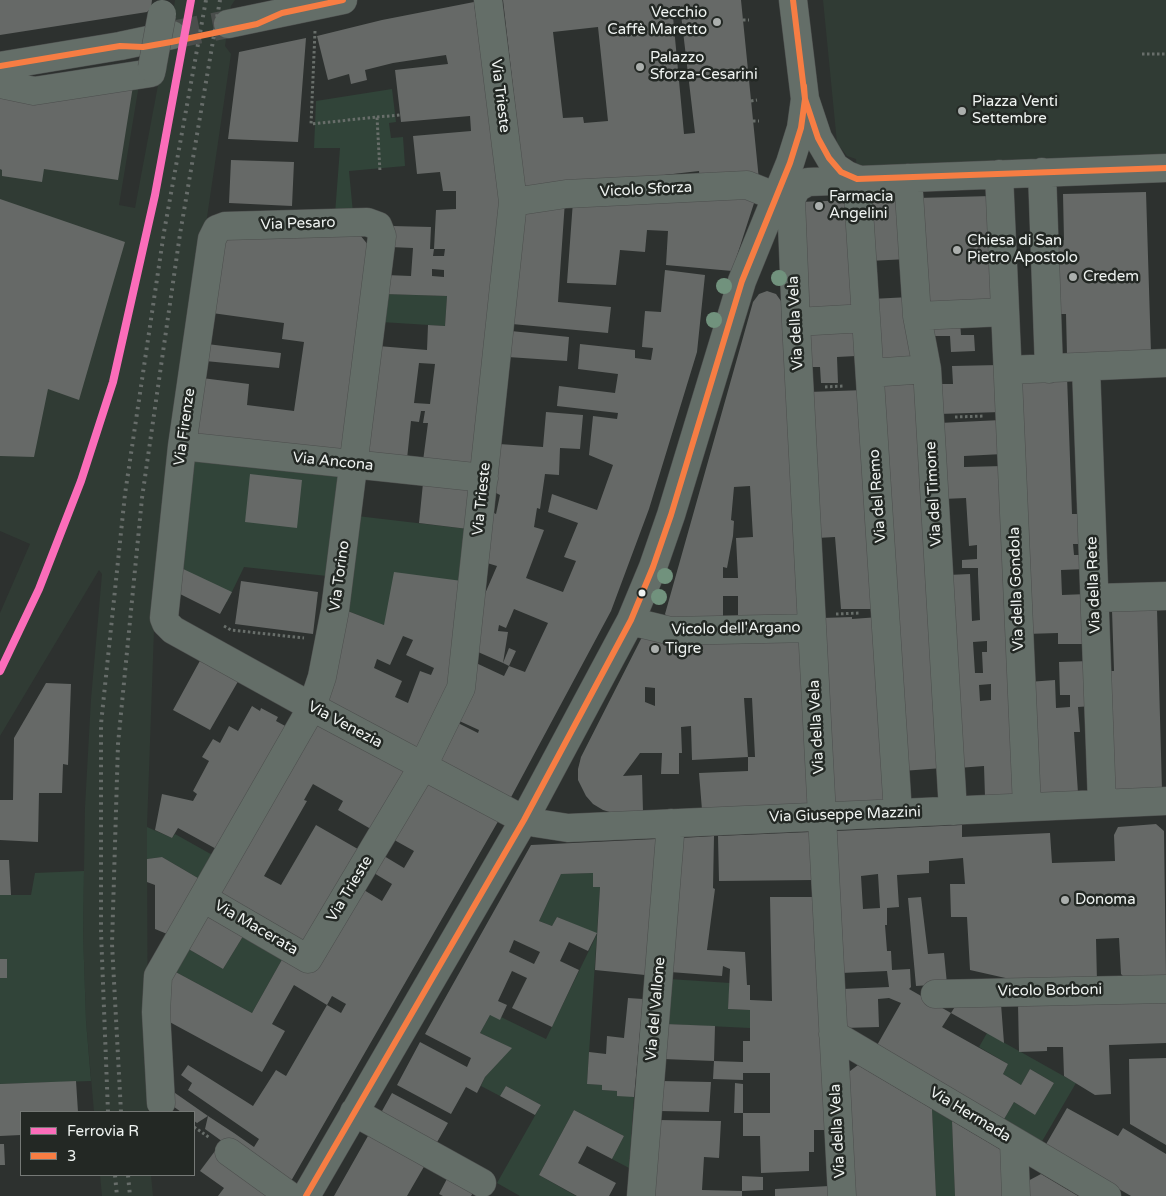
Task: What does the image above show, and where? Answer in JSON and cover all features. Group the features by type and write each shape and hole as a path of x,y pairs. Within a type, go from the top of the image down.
{"street":[{"path":"228,27 257,24 282,13 343,0"},
{"name":"Via Trieste","path":"308,959 423,766 458,696 463,679 514,202 488,0"},
{"path":"306,1196 524,820 632,620 653,567 670,516 742,281 755,249 784,200 795,146 804,114 805,99 793,0"},
{"path":"0,66 120,46 167,23"},
{"path":"0,84 34,91 151,73 167,23"},
{"path":"805,99 818,138 829,158 840,172 857,180"},
{"path":"784,200 804,183 1166,168"},
{"path":"1042,172 1049,369"},
{"name":"Via della Gondola","path":"999,174 1027,807"},
{"name":"Via del Timone","path":"908,178 917,316 927,370 953,811"},
{"name":"Via del Remo","path":"857,180 898,813"},
{"name":"Vicolo Sforza","path":"514,202 566,194 747,185 784,200"},
{"name":"Via della Vela","path":"784,200 793,258 842,1196"},
{"name":"Via Pesaro","path":"218,229 225,226 368,222 378,226"},
{"name":"Via Torino","path":"160,1091 156,1012 158,976 312,707 322,677 330,642 354,464 382,236 378,226"},
{"name":"Via Firenze","path":"168,626 164,618 182,446 212,239 218,229"},
{"name":"Via della Vela","path":"755,249 766,241 779,242 784,245 793,258"},
{"path":"917,316 1005,312"},
{"path":"796,322 866,318"},
{"path":"1008,370 1166,363"},
{"name":"Via della Rete","path":"1086,367 1102,804"},
{"path":"870,379 927,370"},
{"name":"Via Ancona","path":"182,446 484,478"},
{"path":"1095,598 1166,596"},
{"name":"Vicolo dell'Argano","path":"632,620 671,631 812,621"},
{"name":"Via Venezia","path":"168,626 312,707 524,820"},
{"name":"Via Giuseppe Mazzini","path":"524,820 568,828 1166,801"},
{"name":"Via del Vallone","path":"642,1196 671,823"},
{"name":"Via Macerata","path":"202,898 308,959"},
{"name":"Vicolo Borboni","path":"935,994 1166,989"},
{"name":"Via Hermada","path":"833,1034 1107,1196"},
{"path":"354,1112 482,1184"},
{"path":"1014,1142 1016,1196"},
{"path":"229,1152 290,1196"}],"path":[{"path":"743,20 749,20"},
{"path":"315,30 311,124 400,115"},
{"path":"1142,54 1166,54"},
{"path":"751,101 757,100"},
{"path":"377,117 380,172"},
{"path":"753,121 759,121"},
{"path":"800,388 870,379"},
{"path":"930,418 1010,415"},
{"path":"812,621 885,612"},
{"path":"223,625 231,630 330,642"}],"shaded area":[{"path":"175,0 235,0 231,6 225,46 231,54 173,449 154,630 147,827 148,1111 94,1111 86,1021 83,932 85,807 91,699 102,574 99,570 0,736 0,613 30,544 0,531 0,98 140,79 119,205 135,208 161,69 169,57 176,17"},
{"name":"Piazza Venti Settembre","path":"823,0 1166,0 1166,168 857,179 856,159 847,156 837,143"},
{"path":"100,1176 151,1176 153,1196 102,1196"}],"green space":[{"path":"392,89 396,122 389,123 391,138 403,137 405,166 349,171 353,213 335,214 340,148 314,148 316,101"},
{"path":"384,294 447,296 445,326 381,322"},
{"path":"190,457 340,474 327,576 244,567 227,602 178,578"},
{"path":"357,516 468,529 462,581 384,625 345,610"},
{"path":"147,827 172,838 175,834 216,857 203,881 162,857 147,859"},
{"path":"84,871 83,932 86,1021 91,1081 0,1084 0,895 31,895 35,873"},
{"path":"593,873 593,887 600,887 597,934 557,917 552,926 539,921 561,874"},
{"path":"245,933 284,956 252,1013 172,970 185,947 223,969"},
{"path":"597,934 587,1084 602,1085 602,1090 617,1091 634,1097 629,1168 612,1159 624,1136 574,1110 539,1175 576,1196 520,1196 497,1183 541,1105 506,1086 500,1096 481,1086 485,1077 511,1048 480,1033 490,1015 501,1017 546,1039"},
{"path":"669,979 730,983 728,1009 750,1010 750,1028 666,1024"},
{"path":"987,1033 1076,1083 1041,1143 1003,1121 1014,1102 1035,1115 1054,1083 1030,1069 1021,1085 1003,1074 1008,1064 979,1047"},
{"path":"932,1109 952,1121 955,1196 936,1196"}],"building":[{"path":"0,0 152,0 151,8 147,12 0,35"},
{"name":"Palazzo Sforza-Cesarini","path":"503,0 741,0 759,180 700,182 699,171 525,191","holes":["672,6 680,6 695,133 684,134","598,27 608,121 584,123 583,117 563,118 553,32"]},
{"path":"474,2 501,208 474,466 423,461 428,423 423,423 425,411 421,411 419,422 411,421 407,459 364,455 378,346 427,350 428,325 445,326 447,296 384,294 386,275 411,276 413,248 390,247 392,226 431,227 430,249 434,249 436,210 456,209 456,191 443,191 440,172 417,174 413,136 471,131 470,116 401,122 395,70 448,64 446,55 393,63 365,70 367,80 351,84 349,74 328,80 317,36 382,20","holes":["434,249 445,249 444,256 433,256","432,269 444,270 444,277 432,276","419,363 435,364 430,404 414,403"]},
{"path":"306,38 298,142 228,139 239,52"},
{"path":"133,86 118,180 44,169 42,182 2,176 2,170 0,169 0,97"},
{"path":"231,160 294,162 292,206 229,203"},
{"path":"1146,192 1151,353 1067,355 1066,314 1055,314 1053,241 1064,240 1063,194"},
{"name":"Chiesa di San Pietro Apostolo","path":"991,196 996,302 926,305 917,198"},
{"path":"756,197 732,271 666,265 668,231 647,230 645,252 620,250 616,285 567,283 573,201"},
{"path":"0,199 125,242 79,400 48,389 34,457 0,456"},
{"path":"903,199 908,259 869,261 865,200"},
{"path":"853,200 860,312 804,315 798,202"},
{"path":"565,201 558,302 611,307 608,333 512,324 525,206"},
{"path":"360,235 369,246 342,453 193,438 202,378 249,384 247,405 294,411 304,342 282,339 284,323 212,313 224,236"},
{"path":"665,270 705,275 697,352 649,509 611,611 509,801 436,760 454,721 478,733 479,730 455,719 476,663 504,676 509,666 525,672 548,623 514,609 506,628 499,625 498,631 508,632 503,663 478,652 484,596 497,566 487,563 492,512 496,514 500,495 494,492 499,444 543,447 546,412 583,415 580,449 560,448 559,475 545,474 540,509 537,508 534,527 544,530 526,578 563,592 576,561 564,557 578,523 548,512 552,494 597,510 613,465 589,455 593,416 617,419 618,413 557,406 559,386 615,393 618,374 578,369 580,344 635,350 635,358 651,360 653,348 642,347 645,311 661,312"},
{"path":"767,291 776,294 781,301 799,623 738,622 738,596 723,596 723,625 673,627 665,614 753,302 759,294","holes":["750,486 753,537 736,538 738,578 723,578 723,567 727,568 733,536 734,521 731,520 734,487"]},
{"path":"910,297 914,360 875,362 871,299"},
{"path":"960,321 961,335 974,335 975,351 951,352 950,336 934,336 933,322"},
{"path":"860,326 856,356 837,357 838,383 821,383 820,367 807,367 805,329"},
{"path":"511,331 569,337 567,361 508,357"},
{"path":"207,344 281,353 279,368 205,361"},
{"path":"999,365 1001,412 939,414 937,384 953,384 952,366"},
{"path":"1067,376 1072,514 1084,514 1085,544 1073,544 1074,555 1085,555 1086,569 1061,570 1062,595 1087,594 1089,644 1058,644 1058,633 1026,634 1014,378"},
{"path":"916,379 943,768 902,771 877,381"},
{"path":"865,390 879,609 841,609 835,537 817,538 808,392"},
{"path":"1001,420 1003,454 964,456 964,467 1003,466 1017,796 985,797 984,766 958,768 948,575 970,574 972,621 980,620 978,568 962,568 962,560 977,559 977,545 969,546 966,498 943,499 939,423","holes":["987,641 987,652 982,652 983,673 975,673 973,642","991,684 991,700 980,701 979,685"]},
{"path":"250,474 302,480 297,528 245,522"},
{"path":"423,483 472,489 468,529 419,523"},
{"path":"179,567 232,592 220,614 176,592"},
{"path":"394,572 462,581 451,685 418,754 323,703 345,610 384,625","holes":["403,636 413,640 406,655 434,668 431,675 420,671 408,703 395,697 402,681 374,668 377,659 390,665"]},
{"path":"241,581 318,592 313,634 235,624"},
{"path":"1157,609 1162,790 1115,791 1112,706 1107,706 1106,671 1114,671 1112,610"},
{"path":"852,617 852,619 879,617 891,801 831,804 822,618"},
{"path":"800,634 809,805 702,810 699,773 748,771 748,757 692,760 691,726 681,727 682,753 679,753 679,774 661,774 662,753 640,753 623,776 642,775 643,812 613,813 593,804 586,796 578,780 581,757 642,637","holes":["645,687 655,688 655,706 645,702","744,698 752,698 755,757 748,757"]},
{"path":"509,648 516,651 509,666 503,663"},
{"path":"202,657 240,678 210,730 173,710"},
{"path":"1090,661 1092,706 1078,707 1080,732 1074,732 1078,793 1033,795 1028,682 1055,680 1056,708 1070,707 1070,695 1060,695 1059,662"},
{"path":"46,683 71,684 68,765 63,764 62,793 39,793 38,842 0,840 0,800 13,800 14,738"},
{"path":"252,706 260,711 261,708 278,717 276,721 289,728 220,851 178,828 172,838 155,830 162,794 193,801 197,794 193,791 209,761 202,757 213,739 220,743 229,726 238,731"},
{"path":"314,719 411,770 376,832 338,810 343,801 313,784 304,800 307,801 264,876 281,885 316,825 363,852 307,948 214,896"},
{"path":"424,777 500,818 287,1188 205,1129 208,1116 254,1147 259,1139 188,1090 192,1083 181,1075 188,1065 253,1106 276,1070 286,1076 327,1005 294,985 272,1024 285,1031 262,1072 164,1019 172,970 252,1013 284,956 309,970 359,887 382,901 392,884 369,870 379,853 404,868 414,851 389,837","holes":["332,996 346,1004 341,1013 327,1005"]},
{"path":"1156,824 1164,831 1166,976 1130,983 1121,974 1119,938 1096,939 1097,982 1032,984 970,970 967,917 951,917 950,884 965,884 963,858 929,861 929,873 897,875 899,907 887,908 887,925 885,925 887,951 891,951 892,970 910,969 911,987 909,989 951,1013 942,1027 1008,1064 1003,1074 1021,1085 1030,1069 1054,1083 1035,1115 1014,1102 1003,1121 876,1047 901,1003 889,998 878,999 879,1027 844,1028 842,989 889,987 887,971 841,973 835,831 962,825 962,837 1050,833 1052,863 1115,861 1114,835 1118,827","holes":["878,874 880,908 863,909 861,876"]},
{"path":"810,832 813,880 719,881 718,836"},
{"path":"714,836 713,888 715,889 707,950 745,952 747,985 750,985 750,1000 772,1001 770,897 813,897 826,1130 814,1130 814,1152 809,1152 809,1171 761,1173 760,1136 743,1136 743,1113 770,1113 770,1073 743,1073 743,1080 713,1079 714,1061 743,1062 743,1041 750,1041 750,1010 728,1009 730,969 723,966 722,976 670,972 681,838"},
{"path":"656,839 645,975 595,970 600,887 593,887 593,873 561,874 539,921 552,926 557,917 597,933 588,951 569,942 560,961 579,970 552,1027 512,1008 527,978 512,971 498,1001 507,1005 500,1020 490,1015 480,1033 512,1048 485,1077 477,1093 466,1087 451,1114 397,1085 420,1042 467,1067 471,1058 425,1034 531,845","holes":["514,940 540,952 534,964 509,952"]},
{"path":"162,857 203,881 172,936 155,929 155,885 147,882 147,859"},
{"path":"0,860 9,860 11,895 0,895"},
{"path":"921,897 928,954 944,953 947,984 916,986 908,898"},
{"path":"206,910 245,933 223,969 185,947"},
{"path":"0,959 7,959 7,978 0,978"},
{"path":"628,998 643,999 634,1097 617,1096 617,1091 602,1090 602,1085 587,1084 589,1052 606,1054 607,1036 624,1038"},
{"path":"1166,1001 1166,1043 1109,1045 1111,1094 1095,1095 1064,1076 1063,1047 1047,1047 1047,1051 1019,1052 1018,1004"},
{"path":"1001,1004 1004,1043 951,1013 956,1005"},
{"path":"666,1024 715,1026 714,1061 663,1059"},
{"path":"1166,1058 1166,1145 1130,1124 1129,1059"},
{"path":"858,1065 932,1109 936,1196 853,1196 846,1074"},
{"path":"76,1081 78,1111 20,1111 20,1135 0,1136 0,1084"},
{"path":"661,1081 711,1082 709,1112 659,1111"},
{"path":"735,1083 743,1084 743,1113 734,1113"},
{"path":"165,1086 208,1116 197,1123 195,1122 195,1111 180,1111 166,1101"},
{"path":"506,1086 541,1105 535,1115 500,1096"},
{"path":"392,1093 448,1123 432,1151 377,1120"},
{"path":"1067,1108 1118,1136 1123,1128 1166,1154 1166,1196 1131,1196 1045,1146"},
{"path":"574,1110 624,1136 612,1159 587,1146 578,1163 616,1183 609,1196 577,1196 539,1175"},
{"path":"658,1120 721,1121 719,1158 704,1157 702,1190 742,1191 742,1196 652,1196"},
{"path":"952,1121 1003,1151 1005,1196 955,1196"},
{"path":"373,1127 429,1158 407,1196 334,1196"},
{"path":"0,1144 4,1144 5,1165 0,1165"},
{"path":"215,1151 278,1196 218,1196 224,1188 200,1171"},
{"path":"1041,1174 1078,1196 1027,1196 1026,1182"},
{"path":"449,1175 475,1190 471,1196 443,1196 439,1194"},
{"path":"742,1176 763,1177 763,1190 742,1191"},
{"path":"829,1186 829,1196 775,1196 775,1189"}],"tunnel":[{"path":"172,35 228,24"}],"railway":[{"path":"108,1111 101,932 101,724 125,494 164,232 206,0"},
{"path":"121,1111 112,944 118,744 142,498 180,234 220,0"},
{"path":"115,1176 117,1196"},
{"path":"128,1176 130,1196"}],"rail line":[{"name":"R","path":"0,671 39,589 81,481 113,382 155,195 191,0"}],"transit line":[{"name":"3","path":"0,66 120,46 143,47 171,42 257,24 282,13 343,0"},
{"name":"3","path":"306,1196 524,820 631,620 653,567 671,515 742,281 790,163 801,128 805,99 793,0"},
{"name":"3","path":"804,86 805,99 818,138 829,158 841,172 857,179 1166,168"}],"place":[{"name":"Vecchio Caffè Maretto","path":"717,22"},
{"name":"Palazzo Sforza-Cesarini","path":"640,67"},
{"name":"Piazza Venti Settembre","path":"962,111"},
{"name":"Farmacia Angelini","path":"819,206"},
{"name":"Chiesa di San Pietro Apostolo","path":"957,250"},
{"name":"Credem","path":"1073,277"},
{"name":"Tigre","path":"655,649"},
{"name":"Donoma","path":"1065,900"}]}
